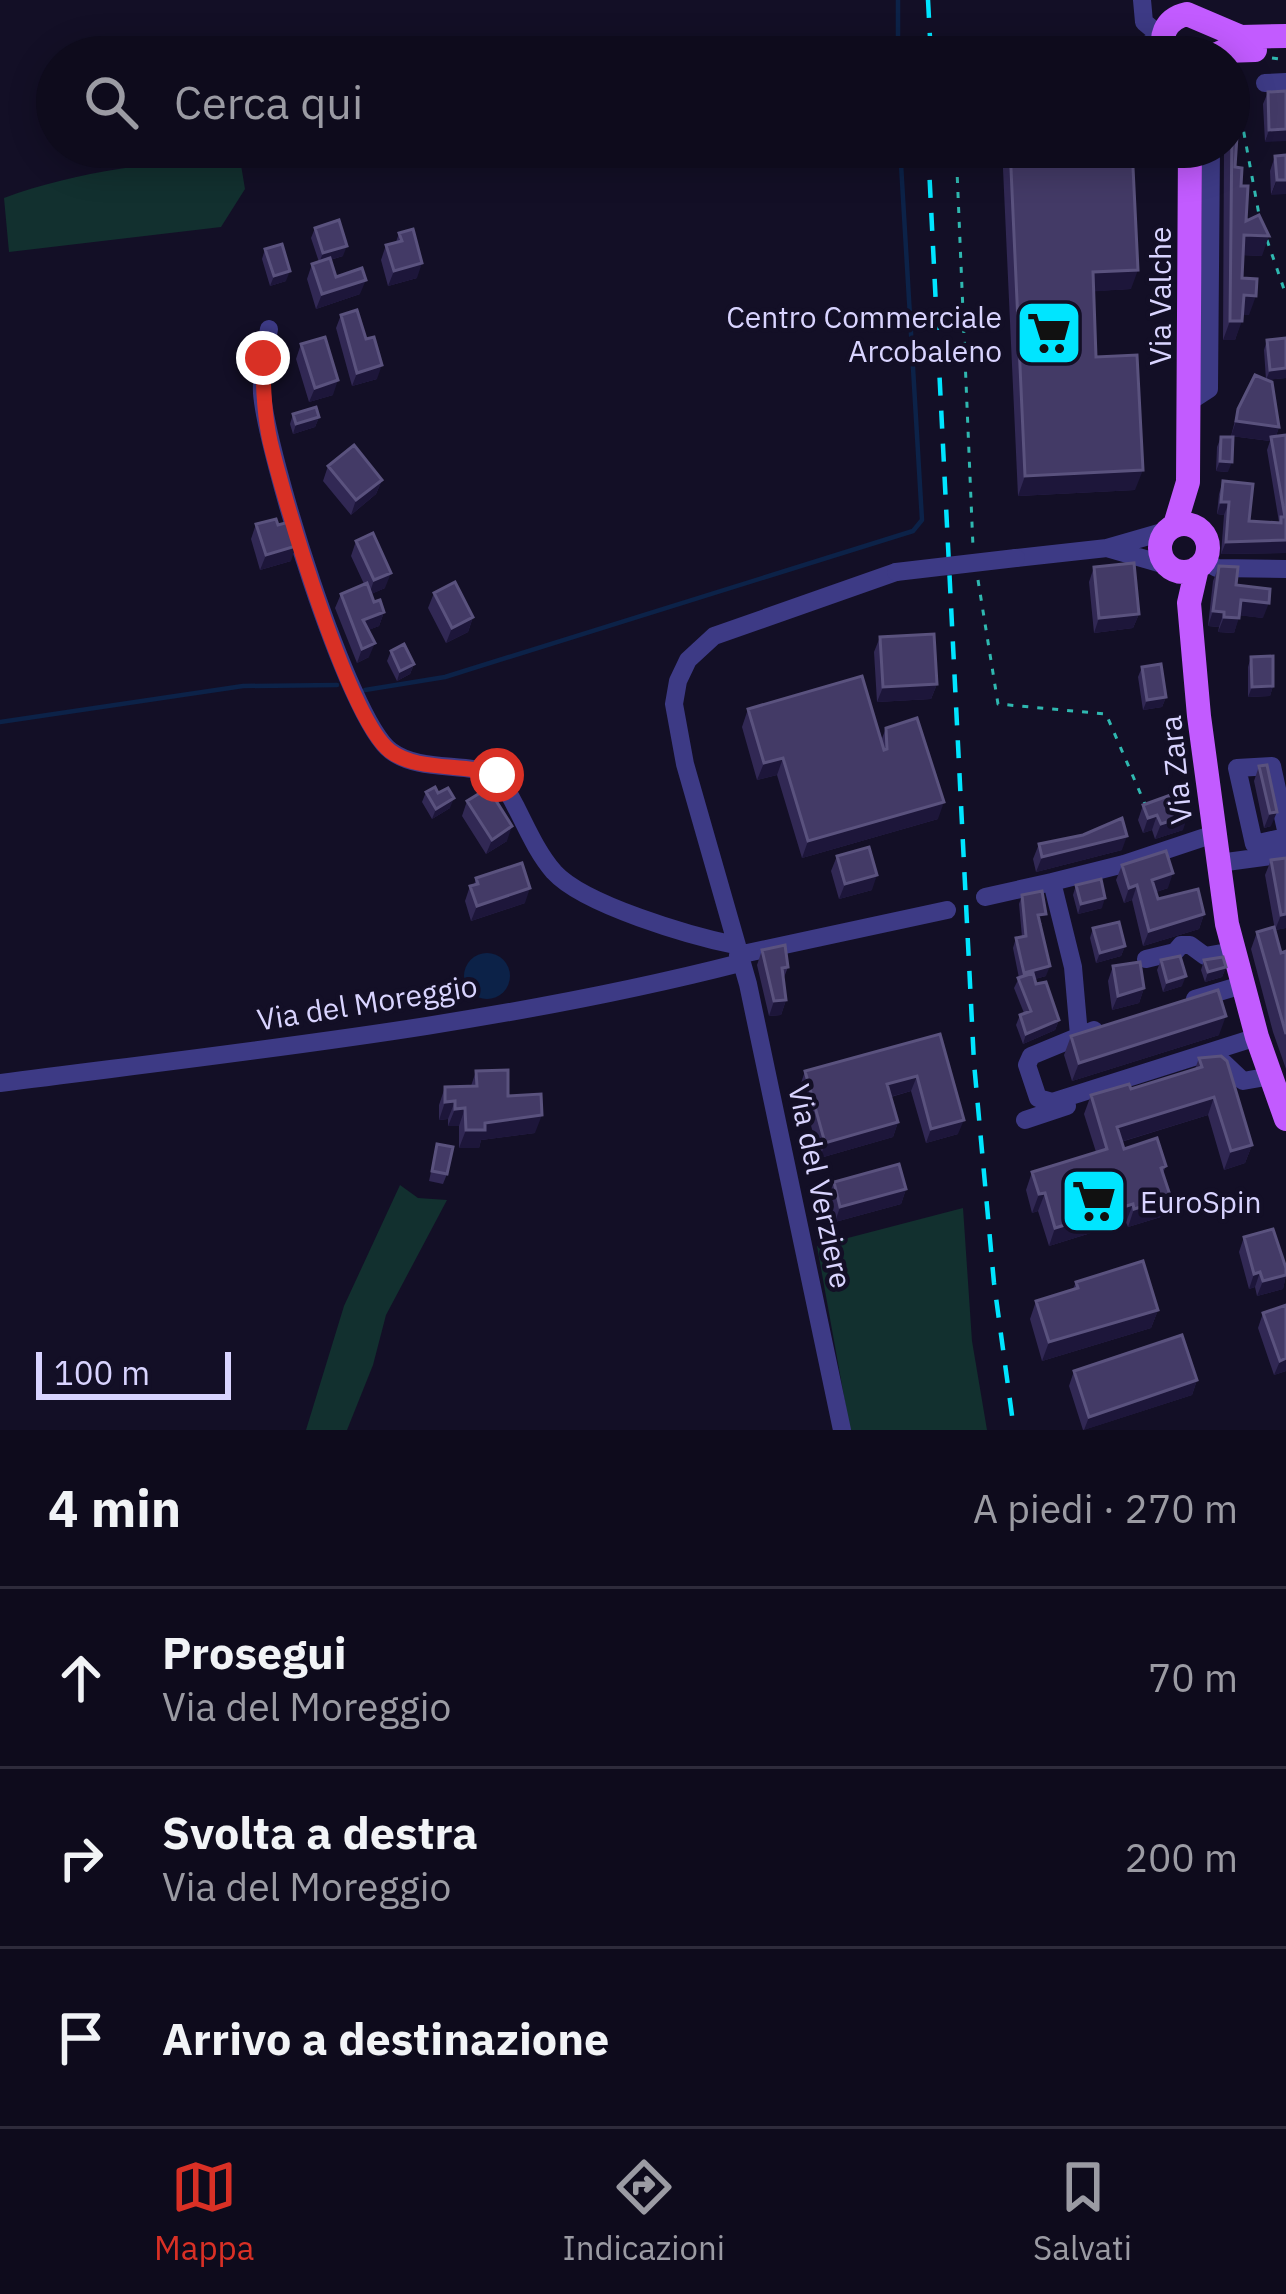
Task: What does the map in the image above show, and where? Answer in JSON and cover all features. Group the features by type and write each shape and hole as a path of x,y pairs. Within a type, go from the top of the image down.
{"main road":[{"path":"1164,33 1187,14 1203,11 1238,36"},
{"path":"1250,51 1286,53"},
{"name":"Via Valche","path":"1170,528 1188,482 1190,168"},
{"name":"Via Valche","path":"1189,446 1202,532"},
{"path":"1189,524 1202,532 1208,545 1186,566 1159,548 1170,528 1189,524"},
{"name":"Via Zara","path":"1186,566 1198,716 1214,834"},
{"path":"1214,834 1233,951 1286,1119"}],"street":[{"path":"1142,0 1144,22 1164,33"},
{"path":"1264,83 1286,82"},
{"path":"1189,402 1209,389 1211,168"},
{"name":"Via del Moreggio","path":"269,329 262,394 270,440 336,651 388,750 405,758 497,775 555,873 577,890 738,954"},
{"path":"738,954 679,739 674,704 688,660 714,636 896,572 1107,548 1170,528"},
{"path":"1107,548 1186,566 1286,569"},
{"name":"Via Zara","path":"985,897 1124,864 1214,834"},
{"path":"1219,863 1286,854"},
{"path":"1052,882 1072,967 1079,1035"},
{"name":"Via del Moreggio","path":"0,1083 599,997 738,954 947,910"},
{"path":"1146,959 1174,952 1181,945 1190,945 1205,956 1233,951"},
{"name":"Via del Verziere","path":"738,954 842,1430"},
{"path":"1181,1004 1242,985"},
{"path":"1120,1022 1031,1056 1027,1065 1038,1098 1052,1102 1257,1037"},
{"path":"1025,1120 1218,1060 1243,1081 1271,1076"}],"path":[{"path":"1250,164 1260,220"},
{"path":"957,168 973,550"},
{"path":"1266,238 1286,295"},
{"path":"976,572 998,704 1106,714 1146,806"}],"green space":[{"path":"242,168 245,189 221,227 9,252 4,198 120,169"},
{"path":"400,1185 418,1198 447,1200 386,1315 373,1365 347,1430 306,1430 344,1306"},
{"path":"963,1208 972,1341 987,1430 850,1430 817,1246"}],"water":[{"path":"487,953 503,960 510,976 503,992 487,999 471,992 464,976 471,960"}],"building":[{"path":"1286,91 1286,129 1269,130 1268,92"},
{"path":"1286,155 1286,180 1277,180 1275,156"},
{"name":"Centro Commerciale Arcobaleno","path":"1011,168 1133,168 1138,270 1093,272 1096,357 1137,355 1143,470 1025,476"},
{"path":"1232,168 1242,168 1241,186 1248,186 1246,221 1259,215 1269,236 1244,235 1242,278 1257,279 1256,296 1244,295 1242,321 1230,321"},
{"path":"339,220 347,246 323,253 315,228"},
{"path":"413,229 422,263 394,271 386,245 402,241 399,233"},
{"path":"282,244 290,271 274,276 265,249"},
{"path":"330,258 336,277 362,268 366,280 322,294 312,264"},
{"path":"357,310 366,339 374,337 382,365 357,373 341,315"},
{"path":"325,337 338,380 315,388 301,344"},
{"path":"1286,338 1286,368 1270,370 1267,340"},
{"path":"1255,375 1272,382 1279,427 1236,421"},
{"path":"316,407 319,417 296,424 293,414"},
{"path":"1286,435 1286,540 1226,542 1229,502 1221,502 1223,481 1253,484 1249,521 1281,523 1285,517 1271,437"},
{"path":"1221,437 1233,437 1232,462 1220,461"},
{"path":"354,445 382,480 356,500 328,466"},
{"path":"276,519 278,525 289,522 296,546 266,555 256,524"},
{"path":"373,533 391,573 374,580 356,541"},
{"path":"1134,563 1139,614 1099,618 1094,567"},
{"path":"1219,566 1238,567 1236,585 1270,589 1269,603 1241,600 1239,618 1213,611"},
{"path":"455,582 473,617 452,628 434,593"},
{"path":"367,583 384,612 363,620 375,643 362,649 341,594"},
{"path":"934,634 937,684 883,687 880,637"},
{"path":"404,644 414,664 400,671 391,651"},
{"path":"1273,656 1273,686 1252,687 1251,657"},
{"path":"1161,664 1166,697 1147,700 1142,667"},
{"path":"862,676 884,750 886,728 917,718 944,802 808,841 783,758 764,763 748,709"},
{"path":"1267,765 1277,812 1270,813 1259,766"},
{"path":"435,787 438,793 448,788 454,798 436,809 426,792"},
{"path":"488,788 512,826 492,840 467,801"},
{"path":"1179,792 1188,815 1161,824 1157,815 1148,818 1143,805"},
{"path":"1122,818 1127,836 1042,857 1039,844 1083,835"},
{"path":"869,847 877,875 845,884 837,856"},
{"path":"1166,851 1173,873 1152,880 1158,899 1198,889 1204,914 1149,931 1137,885 1129,888 1122,865"},
{"path":"1286,858 1286,914 1281,915 1271,860"},
{"path":"522,863 530,888 477,906 470,886 478,884 476,878"},
{"path":"1101,879 1105,898 1081,904 1076,885"},
{"path":"1042,891 1046,914 1038,915 1050,966 1024,973 1016,938 1026,936 1022,895"},
{"path":"1119,922 1125,946 1100,953 1093,928"},
{"path":"1274,927 1281,953 1286,951 1286,1034 1257,932"},
{"path":"785,945 786,1000 774,1001 762,950"},
{"path":"1180,956 1186,976 1167,982 1161,960"},
{"path":"1223,957 1226,967 1208,972 1204,960"},
{"path":"1140,962 1144,988 1118,996 1113,966"},
{"path":"1033,973 1036,984 1046,982 1059,1020 1026,1034 1020,1015 1031,1011 1018,978"},
{"path":"1218,990 1226,1016 1079,1063 1071,1036"},
{"path":"940,1034 964,1120 931,1129 917,1076 887,1084 898,1122 825,1143 805,1071"},
{"path":"1221,1056 1227,1061 1252,1145 1231,1151 1214,1097 1117,1127 1124,1149 1157,1138 1171,1198 1134,1209 1133,1204 1055,1228 1045,1193 1039,1194 1032,1172 1107,1149 1091,1095 1129,1084 1131,1089 1202,1067 1199,1058"},
{"path":"508,1070 508,1096 541,1094 542,1115 485,1123 485,1130 466,1130 465,1108 455,1109 455,1101 445,1102 445,1087 477,1086 476,1071"},
{"path":"437,1144 453,1147 447,1174 432,1171"},
{"path":"899,1164 906,1189 840,1207 834,1182"},
{"path":"1273,1229 1286,1275 1263,1281 1260,1272 1254,1274 1244,1237"},
{"path":"1143,1261 1158,1310 1049,1342 1036,1301 1078,1288 1076,1282"},
{"path":"1286,1305 1286,1358 1280,1361 1263,1313"},
{"path":"1182,1335 1197,1380 1089,1417 1074,1371"}],"waterway":[{"path":"898,0 898,36"},
{"path":"365,690 445,677 913,531 922,520 901,168"},
{"path":"0,722 243,686 337,685"}],"railway":[{"path":"928,0 930,36"},
{"path":"929,168 974,1063 994,1283 1014,1430"}],"place":[{"name":"Centro Commerciale Arcobaleno","path":"1049,333"},
{"name":"EuroSpin","path":"1094,1201"}],"route":[{"path":"263,358 262,394 270,440 336,651 371,728 388,750 405,758 497,775"}]}
